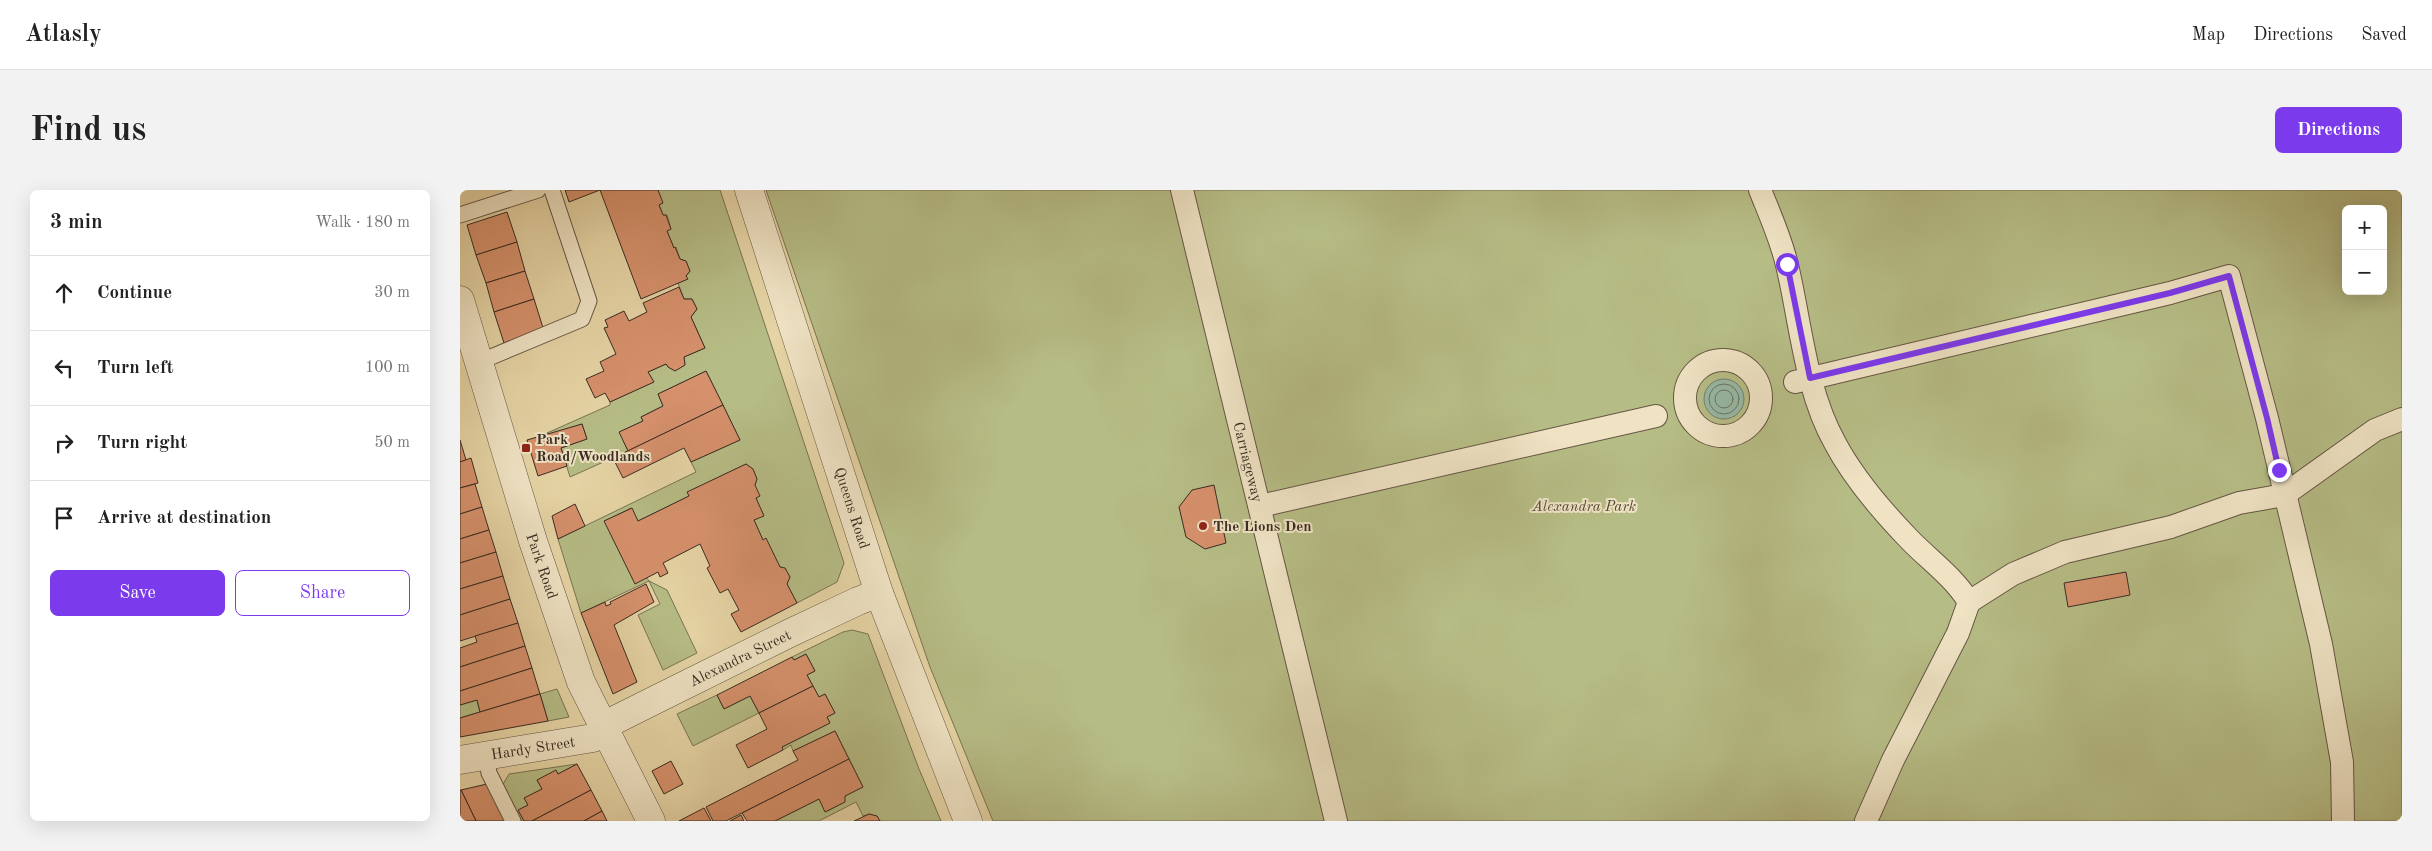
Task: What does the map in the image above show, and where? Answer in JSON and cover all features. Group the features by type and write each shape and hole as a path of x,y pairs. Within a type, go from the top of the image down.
{"street":[{"name":"Queens Road","path":"749,190 879,593 968,821"},
{"name":"Carriageway","path":"1182,190 1336,821"},
{"path":"1760,190 1787,264 1786,384 1821,416 1852,471 1910,540 1958,584 1968,602"},
{"path":"1668,413 1683,396 1688,381 1705,365 1717,361 1736,361 1747,368 1756,378 1786,384 2170,293 2229,276 2245,342 2267,418 2320,644 2342,762 2343,821"},
{"name":"Park Road","path":"460,300 533,541 581,682 651,821"},
{"path":"1260,506 1668,413 1690,421 1700,430 1713,436 1732,436 1744,431 1754,420 1761,405 1786,384"},
{"path":"1866,821 1893,760 1958,633 1968,602 2013,574 2066,552 2171,527 2239,503 2284,495 2375,430 2402,419"},
{"name":"Alexandra Street","path":"604,730 615,720 790,633 879,593"},
{"name":"Hardy Street","path":"473,758 593,738 604,730"}],"lane":[{"path":"460,215 538,190"},
{"path":"479,362 582,319 589,301 552,190"},
{"path":"473,758 489,773 513,821"}],"green space":[{"path":"658,190 720,190 844,563 837,582 797,603 787,584 790,577 785,568 780,567 766,539 763,540 754,520 764,515 755,493 757,479 753,469 746,464 688,492 689,496 638,521 631,508 605,521 649,581 581,613 558,539 696,472 691,462 740,440 706,371 658,394 663,406 641,417 643,421 620,432 628,451 570,477 561,448 587,439 582,424 548,435 547,433 610,405 610,402 653,382 648,372 666,364 675,370 685,365 684,357 705,348 691,317 697,309 692,299 684,299 678,283 687,279 686,276 690,271 686,261 680,259 667,231 671,229 667,215 663,215 659,205"},
{"name":"Alexandra Park","path":"766,190 2402,190 2402,821 993,821 930,667"},
{"path":"649,581 667,590 697,653 663,670 638,615 660,604"},
{"path":"852,630 868,634 919,769 941,821 880,821 877,816 869,814 863,816 856,802 819,821 775,821 819,799 826,812 844,802 845,796 863,787 835,731 793,751 791,745 783,750 782,747 830,723 827,717 835,713 825,694 819,697 807,675 815,671 806,654 794,660 792,657 843,632"},
{"path":"557,689 569,717 548,721 540,694"},
{"path":"717,695 724,709 750,696 759,713 693,746 677,714"},
{"path":"477,700 480,712 460,718 460,705"},
{"path":"577,764 558,774 537,780 542,789 525,798 528,805 519,810 524,821 521,821 502,786 509,774"}],"water":[{"path":"1728,379 1735,382 1741,388 1744,399 1743,407 1735,416 1728,419 1720,419 1713,416 1705,407 1704,395 1707,388 1716,380"}],"building":[{"path":"565,190 600,190 569,202"},
{"path":"600,190 658,190 663,203 659,205 663,215 666,215 671,229 667,231 680,259 686,261 690,271 686,276 688,279 641,299"},
{"path":"507,212 517,242 476,255 467,225"},
{"path":"517,242 525,271 486,283 476,255"},
{"path":"525,271 534,299 494,312 486,283"},
{"path":"679,287 684,299 692,299 697,309 691,317 705,348 684,357 685,365 675,371 666,364 648,372 654,382 610,402 605,393 595,398 586,379 604,371 600,362 616,354 604,328 608,327 605,320 624,311 629,321 647,312 643,303"},
{"path":"534,299 544,331 504,343 494,312"},
{"path":"706,371 723,405 628,451 619,432 643,421 641,417 663,406 658,394"},
{"path":"723,405 740,440 691,462 684,448 623,478 613,458"},
{"path":"582,424 587,439 561,448 567,466 538,476 527,440"},
{"path":"460,440 466,460 460,462"},
{"path":"471,458 478,483 460,488 460,462"},
{"path":"746,464 753,469 757,479 755,485 760,496 756,498 764,516 754,520 763,540 766,538 780,567 785,568 790,577 787,584 797,603 741,632 731,614 739,610 728,589 720,593 707,568 710,566 700,544 663,563 668,573 660,577 658,572 635,584 604,521 632,508 638,521 689,496 687,492"},
{"path":"475,484 482,507 460,514 460,488"},
{"name":"The Lions Den","path":"1214,485 1226,543 1205,549 1186,537 1179,507 1192,490"},
{"path":"575,504 585,526 558,539 552,516"},
{"path":"482,507 489,530 460,539 460,514"},
{"path":"489,530 496,552 460,563 460,539"},
{"path":"496,552 503,576 460,589 460,563"},
{"path":"2126,572 2130,595 2068,607 2064,583"},
{"path":"503,576 510,599 460,615 460,589"},
{"path":"646,584 654,602 614,625 637,682 613,694 581,613 605,602 606,606 611,604 610,602"},
{"path":"510,599 518,623 460,641 460,615"},
{"path":"518,623 525,646 460,667 460,648 477,642 475,636"},
{"path":"525,646 532,668 460,691 460,667"},
{"path":"806,654 815,671 807,675 813,686 759,713 750,696 724,709 717,695 792,657 794,660"},
{"path":"532,668 540,694 480,712 477,700 460,705 460,691"},
{"path":"813,686 819,697 825,694 835,713 827,717 830,723 782,747 783,750 748,768 736,745 767,729 759,713"},
{"path":"540,694 548,721 460,737 460,718"},
{"path":"835,731 849,759 726,821 713,821 706,807 798,760 793,751"},
{"path":"849,759 863,787 845,796 845,802 825,812 819,799 775,821 747,821 742,813"},
{"path":"671,761 683,784 664,794 652,771"},
{"path":"577,764 591,790 532,821 524,821 518,810 528,805 524,798 542,789 537,780 556,770 558,774"},
{"path":"487,784 506,821 476,821 461,790"},
{"path":"461,790 476,821 460,821"},
{"path":"591,790 602,811 584,821 532,821"},
{"path":"704,808 711,821 679,821"},
{"path":"602,811 607,821 584,821"},
{"path":"869,814 877,816 880,821 854,821"},
{"path":"741,815 744,821 730,821"}],"place":[{"name":"Park Road/Woodlands","path":"526,448"},
{"name":"The Lions Den","path":"1203,526"}],"route":[{"path":"1787,264 1810,378 2170,293 2229,276 2279,470"}]}
